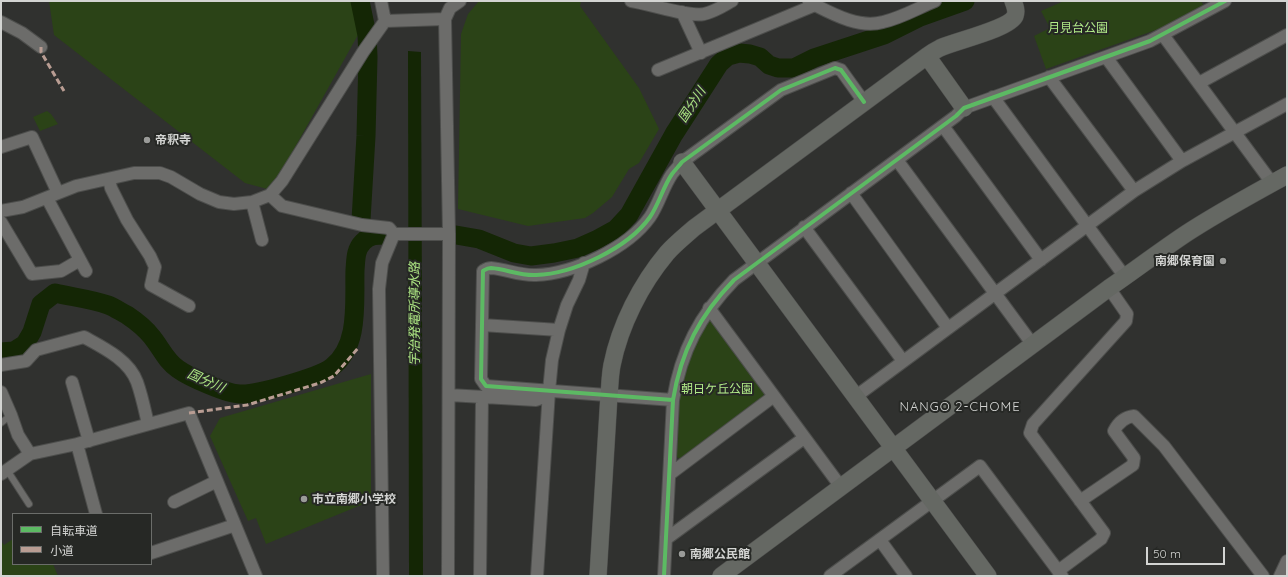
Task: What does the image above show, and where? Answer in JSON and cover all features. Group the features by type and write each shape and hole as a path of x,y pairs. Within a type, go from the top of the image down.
{"street":[{"path":"1,211 23,207 76,186 134,173 160,173 171,177 200,194 219,202 234,204 252,202 270,195 282,181 385,21 381,1"},
{"path":"448,576 449,234 445,19 450,8 460,1"},
{"path":"631,1 692,14 704,14 732,1"},
{"path":"658,70 701,53 811,3 847,19 866,24 882,23 897,18 935,1"},
{"path":"598,576 609,395 614,359 619,340 634,303 648,280 668,253 694,228 927,56 941,48 1010,22 1016,11 1013,1"},
{"path":"664,576 673,400 677,378 682,361 693,336 709,308 720,294 734,280 756,263 943,126 964,108 1150,41 1225,1"},
{"path":"682,12 701,53"},
{"path":"385,21 445,19"},
{"path":"1,22 22,33 41,48"},
{"path":"1163,35 1272,183"},
{"path":"1199,83 1287,35"},
{"path":"927,56 964,108"},
{"path":"1106,57 1182,161"},
{"path":"673,400 486,386 481,379 483,271 486,268 492,268 514,273 536,275 557,272 584,263 604,254 630,238 650,217 672,174 682,162 781,90 835,68 841,70 864,102"},
{"path":"1049,77 1134,191"},
{"path":"993,97 1125,277"},
{"path":"855,397 1134,191 1182,161 1287,104"},
{"path":"943,126 1041,260"},
{"path":"1,147 32,136 52,196 86,271"},
{"path":"897,160 1033,345"},
{"path":"682,162 988,576"},
{"path":"721,576 1109,288 1186,234 1287,175"},
{"path":"109,179 111,188 127,220 150,256 155,267 151,285 189,306"},
{"path":"851,194 948,328"},
{"path":"270,195 282,206 362,225 389,228 394,234"},
{"path":"252,202 262,240"},
{"path":"1,222 32,274 61,271 80,260"},
{"path":"804,227 903,361"},
{"path":"394,234 449,234"},
{"path":"383,576 380,289 382,263 394,234"},
{"path":"537,576 552,360 567,305 579,280 584,263"},
{"path":"830,576 980,466 1060,573 1101,539 1104,533 1030,433 1033,424 1126,321 1127,314 1109,288"},
{"path":"709,308 841,487"},
{"path":"482,325 559,330"},
{"path":"1,365 26,361 36,350 84,338 106,349 127,366 137,382 148,424"},
{"path":"72,382 96,513"},
{"path":"449,395 536,400 544,397 549,391"},
{"path":"1,392 18,435 30,454"},
{"path":"670,474 774,396"},
{"path":"480,576 482,397"},
{"path":"4,472 30,454 83,442 189,413 256,576"},
{"path":"1080,501 1133,465 1134,458 1114,431 1117,425 1128,417 1134,416 1164,446 1264,576"},
{"path":"666,539 804,438"},
{"path":"174,502 217,481"},
{"path":"152,553 235,525"},
{"path":"880,540 906,576"},
{"path":"1280,576 1287,561"}],"lane":[{"path":"1,423 11,415"},
{"path":"4,472 29,504"}],"green space":[{"path":"49,1 359,1 363,26 271,190 245,183 54,35"},
{"path":"479,1 581,1 580,6 639,88 659,129 639,163 629,169 612,197 585,218 528,226 458,209 461,34 468,14"},
{"name":"月見台公園","path":"1064,1 1201,1 1204,6 1167,26 1046,69 1034,36 1050,28 1041,11"},
{"path":"47,111 58,124 40,131 33,117"},
{"name":"朝日ケ丘公園","path":"704,321 712,321 764,393 763,399 682,460 675,456 680,391 684,368"},
{"name":"市立南郷小学校","path":"371,374 371,501 266,544 256,518 248,521 210,436 220,418"},
{"path":"12,540 12,565 53,565 58,576 1,576 1,541 4,545"}],"water":[{"name":"宇治発電所導水路","path":"408,51 421,52 423,576 409,576"}],"waterway":[{"path":"360,1 367,35 368,57 366,136 361,220"},
{"name":"国分川","path":"456,235 479,239 514,253 531,256 578,248 596,240 616,229 629,215 674,134 719,64 728,56 739,53 750,54 760,57 769,65 778,68 794,68 814,58 884,35 920,17 965,1"},
{"name":"国分川","path":"1,352 14,351 25,344 32,332 41,304 55,293 102,303 127,315 149,334 174,366 190,376 218,388 234,393 248,394 288,385 325,371 332,367 341,358 347,347 354,322 356,255 360,245 366,239 375,236 388,235"}],"marked path":[{"path":"41,47 41,52 64,91"},
{"path":"189,413 247,405 320,383 334,376 359,347"}],"cycle path":[{"path":"664,576 673,400 677,382 687,350 702,320 722,293 734,280 956,116 964,108 1150,41 1225,1"},
{"path":"673,400 486,386 481,379 483,271 491,268 530,275 551,273 583,264 614,249 628,239 650,217 669,179 682,162 781,90 835,68 841,70 864,102"}],"place":[{"name":"帝釈寺","path":"147,140"},
{"name":"南郷保育園","path":"1223,261"},
{"name":"市立南郷小学校","path":"304,499"},
{"name":"南郷公民館","path":"682,554"}],"district":[{"name":"NANGO 2-CHOME","path":"960,407"}]}
